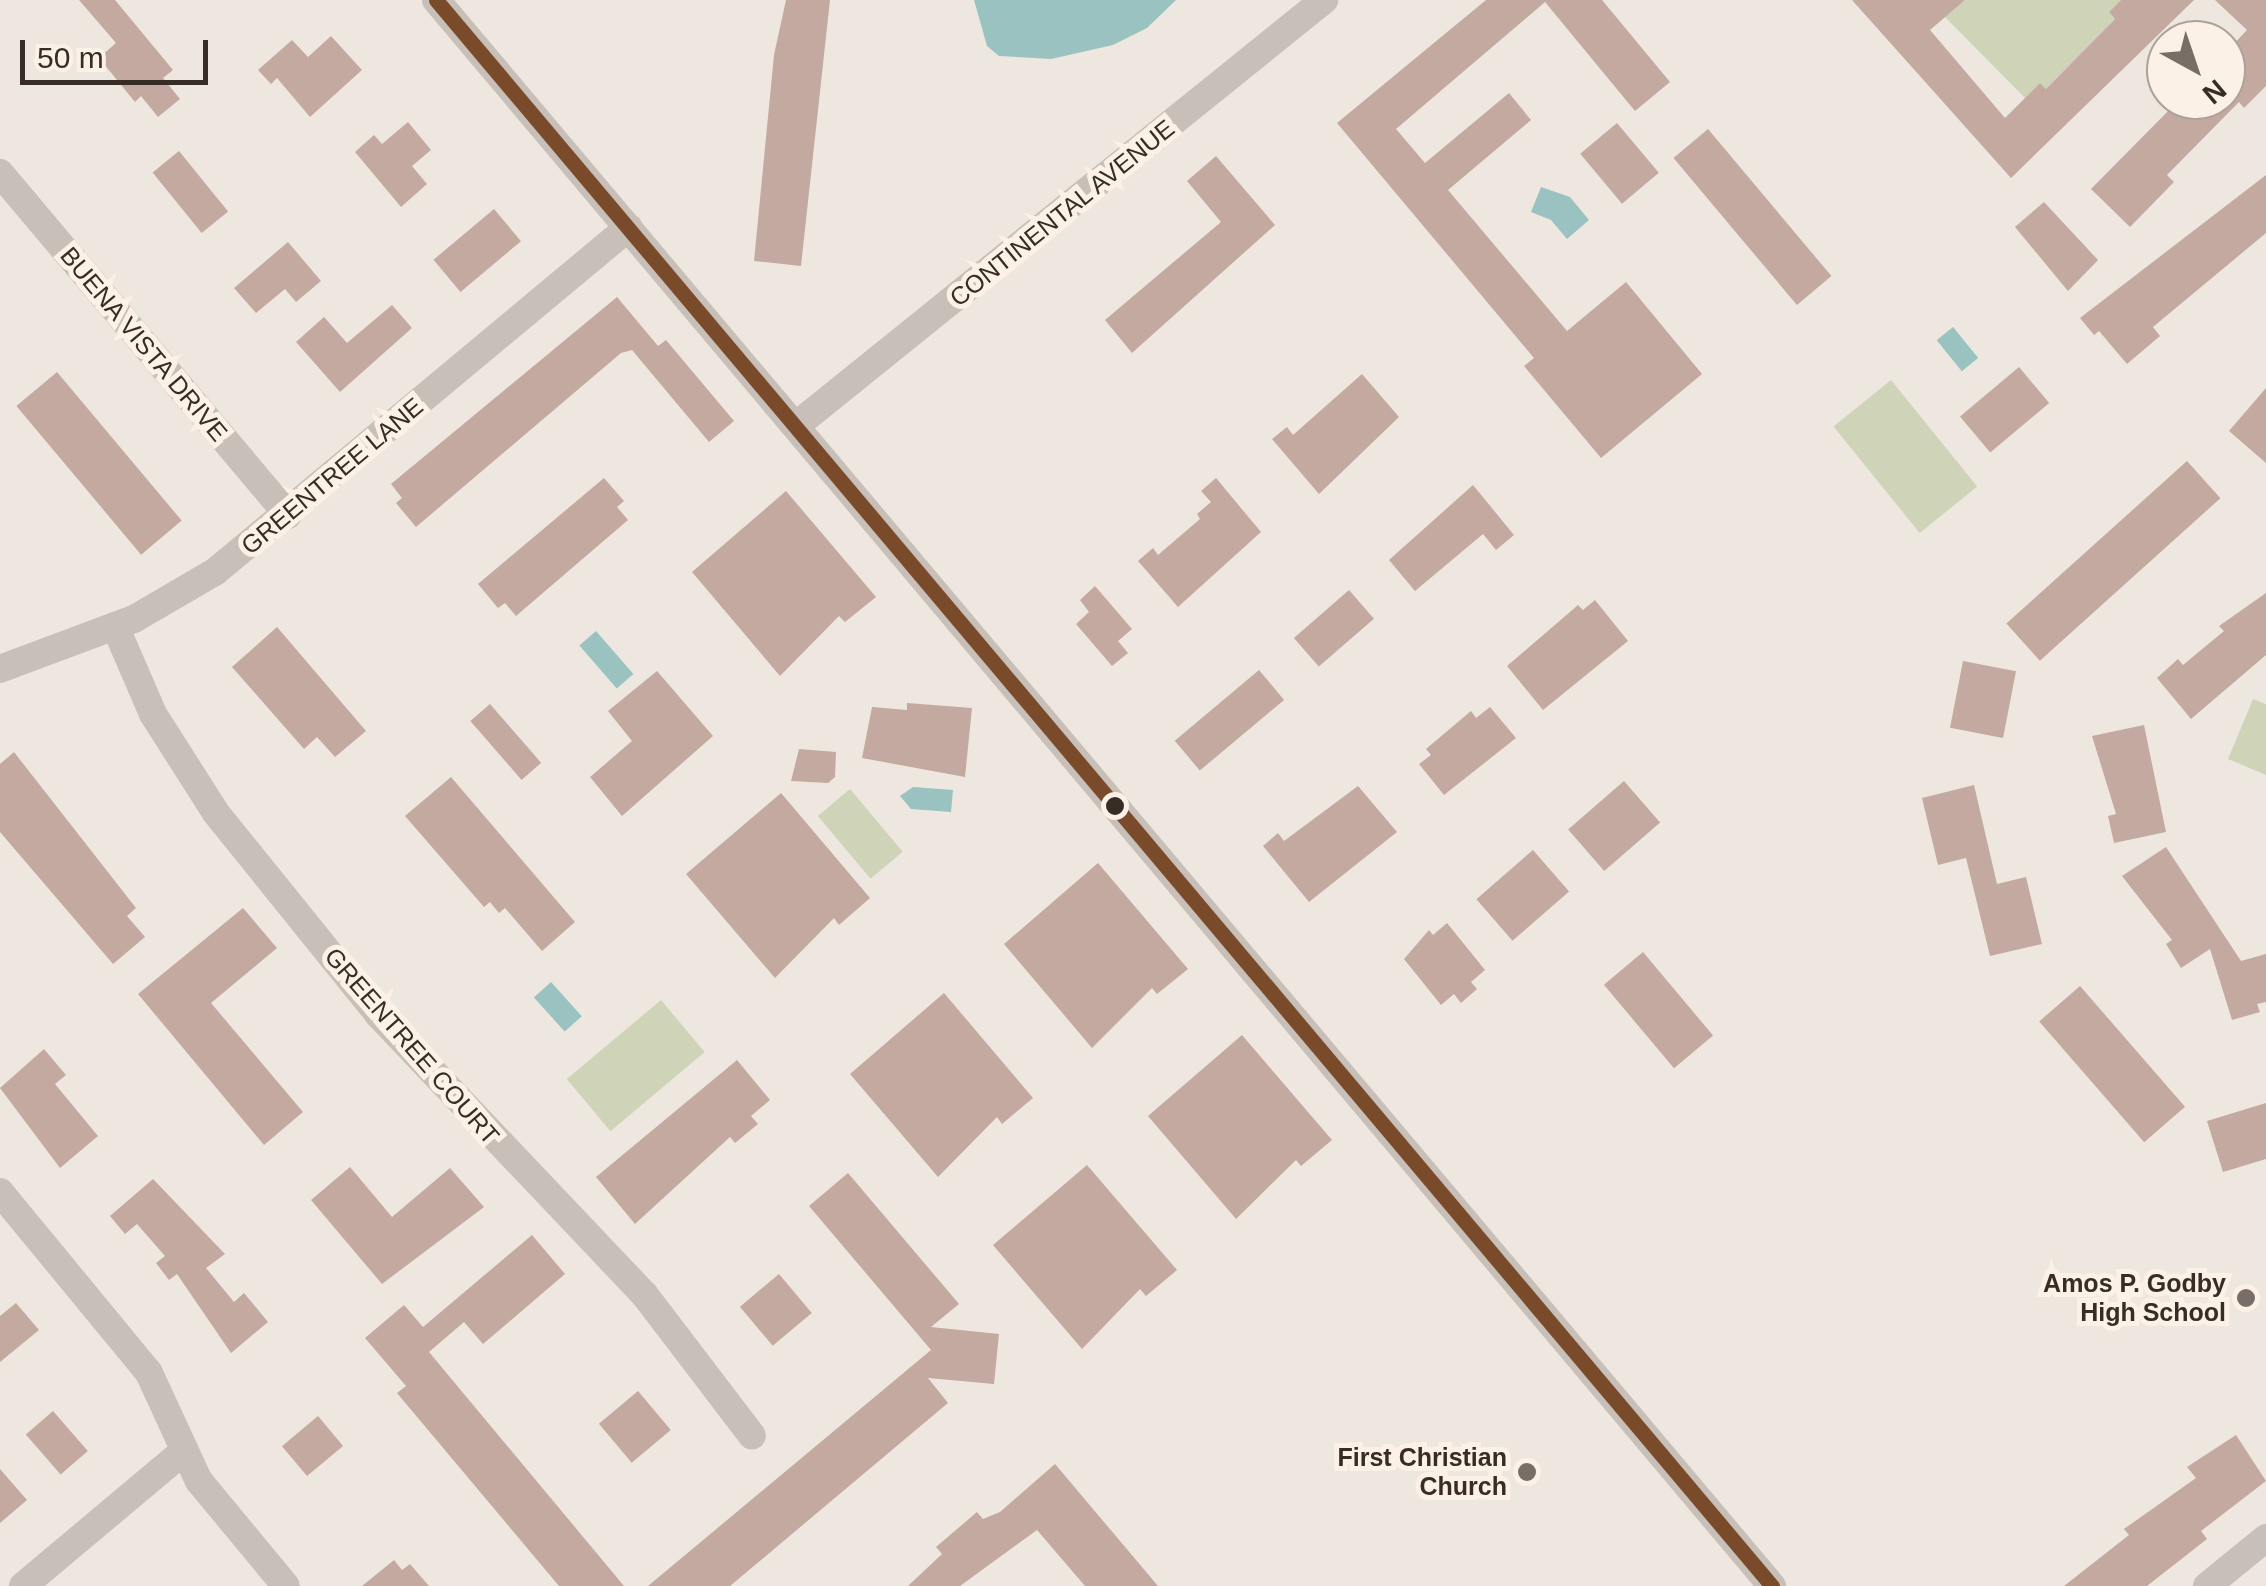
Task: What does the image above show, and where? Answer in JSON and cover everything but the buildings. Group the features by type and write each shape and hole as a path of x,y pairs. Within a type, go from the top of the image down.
{"street":[{"path":"436,0 798,424 1772,1586"},
{"name":"CONTINENTAL AVENUE","path":"798,424 1324,0"},
{"name":"BUENA VISTA DRIVE","path":"0,173 288,514"},
{"name":"GREENTREE LANE","path":"0,668 116,626 216,572 629,227"},
{"name":"GREENTREE COURT","path":"116,626 153,714 216,813 379,1015 644,1294 752,1436"},
{"path":"0,1192 150,1373 184,1451 221,1510 286,1586"},
{"path":"24,1586 184,1451"},
{"path":"2206,1586 2266,1538"}],"green space":[{"path":"1965,0 2121,0 2109,12 2115,19 2046,89 2040,83 2025,98 1945,17"},
{"path":"1891,380 1977,486 1920,533 1833,427"},
{"path":"2253,699 2266,704 2266,775 2228,759"},
{"path":"850,789 903,852 871,879 818,816"},
{"path":"661,1000 705,1052 610,1131 567,1079"}],"water":[{"path":"974,0 1176,0 1147,28 1113,45 1051,59 999,56 987,46"},
{"path":"1541,187 1570,197 1589,220 1567,239 1551,220 1531,212"},
{"path":"1953,327 1978,358 1962,371 1937,340"},
{"path":"596,631 633,674 617,688 579,645"},
{"path":"913,787 953,790 951,812 911,809 900,796"},
{"path":"551,982 582,1016 565,1032 534,997"}],"transit line":[{"path":"436,0 1772,1586"}],"place":[{"name":"Amos P. Godby High School","path":"2246,1298"},
{"name":"First Christian Church","path":"1527,1472"}]}
